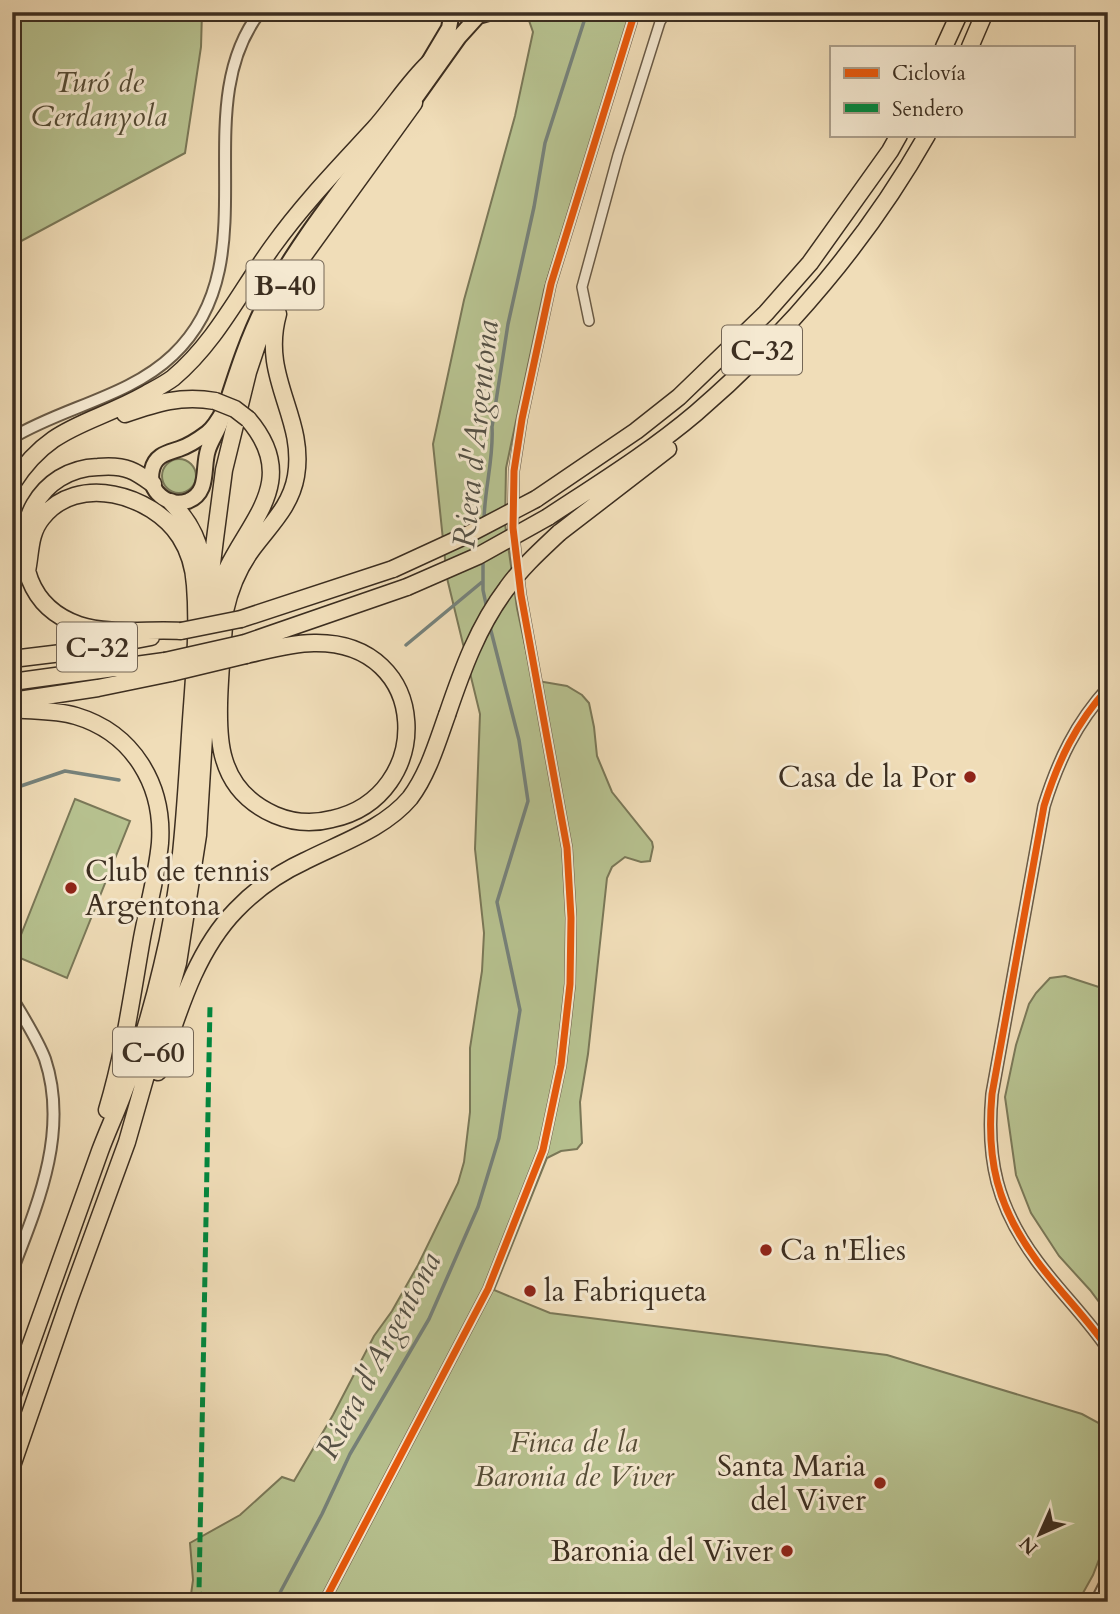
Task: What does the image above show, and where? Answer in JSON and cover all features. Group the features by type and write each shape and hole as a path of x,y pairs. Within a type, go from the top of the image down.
{"highway":[{"path":"944,46 960,12"},
{"path":"970,46 985,12"},
{"path":"13,483 32,455 51,440 70,427 127,405 172,380 194,358 214,334 304,205 376,127 429,63"},
{"name":"B-40","path":"210,639 210,580 224,471 241,396 258,341 272,308 292,273 376,149 414,103"},
{"name":"C-32","path":"12,659 78,651 241,619 393,569 536,499 636,431 679,397 766,313 810,263 898,136"},
{"name":"C-32","path":"12,682 167,667 245,649 407,587 478,555 548,517 654,446 697,412 783,330 828,280 866,229 926,136"},
{"path":"245,649 313,643 338,645 360,651 381,664 394,679 404,701 406,742 400,763 389,782 374,799 356,811 320,822 286,820 251,802 238,789 223,757 220,708 225,611 232,583 251,550 281,514 296,478 297,443 274,364 273,332 277,317 281,303 303,266 372,167 376,149"},
{"path":"127,1142 145,1108 192,979 206,950 234,911 266,883 358,836 389,817 408,799 429,764 477,637 507,587 559,533 699,424 735,390 783,330"},
{"path":"13,483 38,455 79,430 170,400 193,397 235,409 248,419 267,449 271,466 270,484 257,520 225,570 210,639"},
{"path":"153,484 121,467 93,467 62,477 46,489 27,518 22,537 23,555 27,571 41,601 58,616 80,625 116,631 181,631"},
{"path":"27,571 33,533 52,507 83,494 102,493 137,500 153,509 167,522 181,538 191,561 195,583 195,648"},
{"name":"C-60","path":"12,1397 145,1029 162,966 180,877 195,648 203,585 202,553 190,524 171,502"},
{"name":"C-60","path":"12,1466 127,1142 161,1027 182,941 198,835 210,639"},
{"path":"12,701 98,688 167,667"},
{"path":"12,709 73,715 107,730 132,751 142,765 158,803 158,855 121,1056 104,1119 102,1147"}],"main road":[{"path":"153,484 152,470 164,453 178,449 206,434 251,333 283,272 315,224 376,149 449,28 452,12"},
{"name":"B-40","path":"461,12 485,14"},
{"name":"B-40","path":"414,103 458,37 485,14"},
{"path":"171,502 182,502 197,496 203,486 204,470 220,404"},
{"path":"178,449 195,455 204,470"},
{"name":"C-60","path":"153,484 160,495 171,502"}],"street":[{"path":"247,12 250,26"},
{"path":"12,438 48,418 121,389 150,374 174,355 197,327 209,304 223,250 225,134 229,85 250,26 260,12"},
{"path":"324,1602 488,1289 544,1150 561,1065 570,971 571,918 567,848 521,595 513,528 514,471 522,419 551,284 635,12"},
{"path":"589,321 582,287 618,155 660,22 666,12"},
{"path":"1108,688 1074,732 1056,768 1044,806 990,1117 993,1167 998,1190 1012,1224 1037,1262 1108,1349"},
{"path":"12,998 44,1056 51,1082 55,1117 48,1166 12,1271"},
{"path":"1096,1602 1108,1578"}],"green space":[{"name":"Turó de Cerdanyola","path":"12,12 202,12 201,47 185,153 12,246"},
{"name":"Finca de la Baronia de Viver","path":"526,12 631,12 544,290 506,468 505,524 517,608 533,683 538,681 567,686 589,703 597,756 612,792 652,842 653,847 650,861 641,862 625,857 612,867 607,878 588,1054 580,1102 582,1143 577,1149 561,1151 547,1158 494,1290 550,1313 887,1355 1082,1414 1108,1428 1108,1536 1093,1575 1078,1602 190,1602 193,1580 190,1543 240,1515 282,1477 294,1481 333,1415 374,1336 392,1311 418,1265 458,1183 464,1162 470,1112 470,1048 482,971 484,933 475,849 480,714 447,578 433,444 464,300 515,116 533,32"},
{"path":"179,459 191,464 196,476 191,488 179,493 167,488 162,476 167,464"},
{"name":"Club de tennis Argentona","path":"75,799 130,821 67,978 13,955"},
{"path":"1065,976 1108,990 1108,1314 1059,1256 1031,1213 1016,1175 1005,1097 1016,1045 1029,1004 1050,978"}],"waterway":[{"name":"Riera d'Argentona","path":"484,522 492,427 508,324 545,143 587,12"},
{"name":"Riera d'Argentona","path":"483,557 483,590 487,609"},
{"path":"406,645 482,582"},
{"name":"Riera d'Argentona","path":"275,1602 322,1514 350,1454 429,1319 478,1207 499,1138 520,1010 497,902 528,801 519,740 490,627"},
{"path":"12,789 65,771 119,780"}],"marked path":[{"path":"201,1602 199,1591 210,1005"}],"cycle path":[{"path":"324,1602 488,1289 543,1150 561,1065 570,984 571,918 567,848 521,595 513,528 514,471 522,419 551,284 635,12"},
{"path":"1108,688 1086,715 1069,743 1044,806 992,1094 991,1118 993,1162 997,1182 1012,1221 1037,1261 1108,1349"}],"place":[{"name":"Casa de la Por","path":"970,777"},
{"name":"Club de tennis Argentona","path":"71,888"},
{"name":"Ca n'Elies","path":"766,1250"},
{"name":"la Fabriqueta","path":"530,1291"},
{"name":"Santa Maria del Viver","path":"880,1483"},
{"name":"Baronia del Viver","path":"787,1551"}]}
